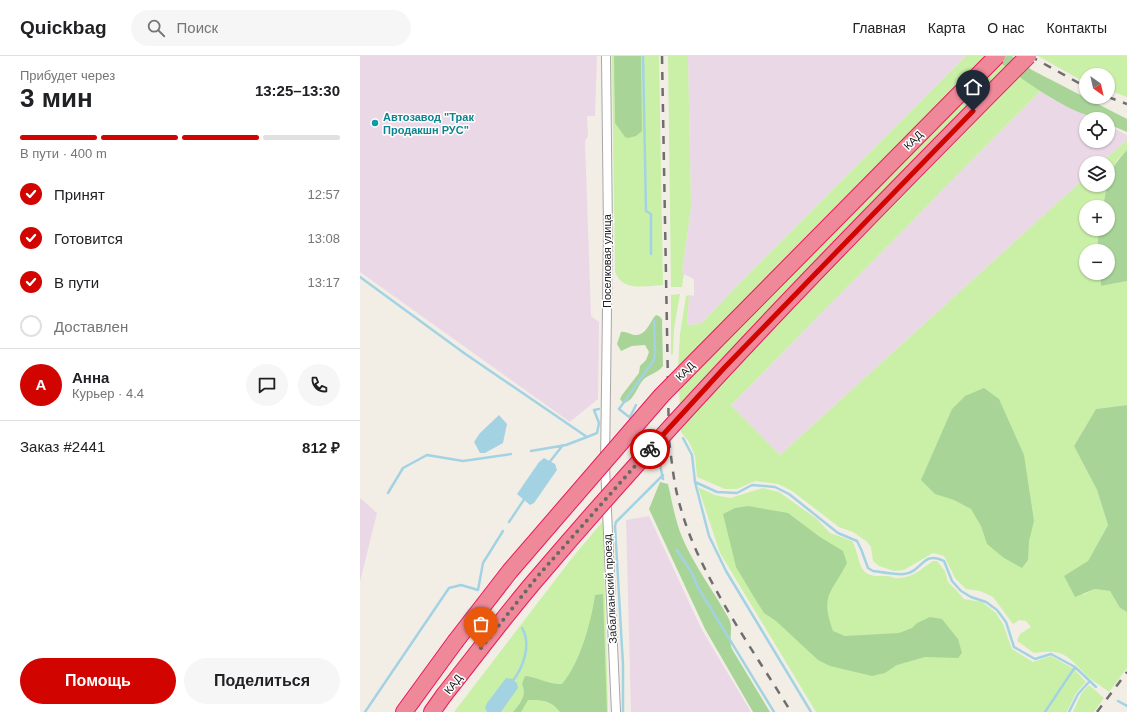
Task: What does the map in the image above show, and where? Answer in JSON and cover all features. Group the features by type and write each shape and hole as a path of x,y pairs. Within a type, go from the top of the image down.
{"highway":[{"name":"КАД","path":"404,712 510,571 662,395 997,56"},
{"name":"КАД","path":"432,712 537,577 683,412 907,178 1028,56"}],"street":[{"name":"Поселковая улица","path":"606,56 608,231 606,466"},
{"name":"Забалканский проезд","path":"606,466 616,712"}],"shaded area":[{"path":"360,56 597,56 595,116 587,116 588,136 585,141 591,316 599,322 598,399 570,422 360,272"},
{"path":"688,56 966,56 701,324 687,325 689,295 694,296 694,279 682,273 691,207"},
{"path":"1040,91 1052,99 1081,112 1079,112 1079,148 1115,148 1115,129 1127,135 1127,140 1109,156 1079,156 1079,183 780,455 731,405"},
{"path":"360,498 377,513 360,582"},
{"path":"649,516 702,630 751,712 631,712 626,520"}],"green space":[{"path":"612,56 659,56 663,285 641,287 628,285 618,278 615,271"},
{"path":"614,56 641,56 642,131 636,136 628,138 625,137 615,123"},
{"path":"668,56 688,56 691,207 682,273 684,273 682,287 671,287"},
{"path":"966,56 991,56 1052,99 1040,91 731,405 780,455 1079,183 1079,192 1106,192 1104,200 1079,200 1079,236 1098,236 1098,244 1079,244 1079,280 1101,280 1101,286 1127,281 1127,405 1096,409 1074,446 1097,490 1108,525 1088,561 1083,595 1095,589 1110,591 1120,608 1127,612 1127,668 1109,692 1088,677 1064,655 1052,652 1034,653 1017,641 1020,634 1031,627 1026,621 1019,620 1013,624 993,597 980,591 966,589 955,578 944,556 933,553 904,570 894,571 879,566 873,561 871,547 866,541 853,532 839,527 792,491 778,484 755,481 737,489 725,489 697,477 695,456 689,442 681,432 678,366 680,334 686,296 689,295 687,325 701,324"},
{"path":"991,56 1012,56 1032,70 1079,94 1079,104 1098,104 1113,112 1079,112 1063,105 1031,85"},
{"path":"1038,56 1127,56 1127,97 1115,93 1115,68 1079,68 1079,79"},
{"path":"1115,113 1127,119 1127,132 1115,127"},
{"path":"1127,140 1127,150 1115,164 1115,156 1109,156"},
{"path":"1127,150 1127,281 1101,286 1101,280 1115,280 1115,244 1098,244 1098,236 1115,236 1115,200 1104,200 1106,192 1115,192 1115,165"},
{"path":"680,294 674,329 673,354 671,355 671,295"},
{"path":"656,315 662,319 663,366 644,379 633,397 627,402 623,403 620,399 622,395 639,373 640,366 646,360 649,352 645,345 632,346 621,351 617,344 621,332 638,335 645,331"},
{"path":"984,388 999,399 1024,455 1034,521 1029,541 1028,560 1022,568 1004,558 987,544 981,526 971,509 954,500 935,494 921,480 952,409 965,396"},
{"path":"1127,405 1127,612 1120,608 1110,591 1095,589 1075,597 1064,576 1088,561 1108,525 1097,490 1074,446 1096,409"},
{"path":"660,482 668,484 682,537 692,558 729,619 731,626 732,649 770,712 753,712 705,629 649,509"},
{"path":"698,487 715,495 730,498 763,488 779,492 817,519 830,533 852,541 856,549 859,562 865,572 870,575 903,578 917,572 933,561 937,561 945,571 948,582 964,599 982,602 996,613 1003,624 1012,649 1033,662 1051,656 1074,669 1086,682 1076,693 1067,712 816,712 720,553"},
{"path":"748,506 788,513 820,537 843,551 847,563 832,589 827,602 827,610 833,631 845,636 899,633 912,628 917,623 930,617 942,619 958,639 962,653 958,658 925,657 897,665 885,673 872,676 830,666 818,660 776,621 764,613 736,567 723,514 735,508"},
{"path":"603,521 608,712 454,712 572,558"},
{"path":"603,594 607,712 560,712 550,703 538,700 528,700 521,712 513,712 522,699 524,692 522,684 525,676 562,684 574,665 584,642 591,618 595,595"},
{"path":"1089,685 1104,698 1094,712 1073,712 1081,694"}],"water":[{"path":"499,415 507,424 503,443 485,453 480,453 474,442 480,433"},
{"path":"544,458 555,464 557,470 534,503 530,505 517,494 539,462"},
{"path":"506,678 512,679 517,683 518,688 501,712 487,712 485,708 487,703"}],"waterway":[{"path":"643,56 646,211 651,214 651,254"},
{"path":"360,277 464,353 587,437 566,445 531,451"},
{"path":"633,420 619,409 654,360 654,321"},
{"path":"630,417 636,405"},
{"path":"587,437 597,433 599,423 594,410 599,409"},
{"path":"642,427 652,438"},
{"path":"683,438 692,455 695,482 717,492 737,493 752,485 775,487 789,494 838,533 857,541 868,568 873,571 904,574 915,570 931,558 937,558 944,561 952,581 961,591 971,597 986,602 997,610 1006,622 1014,647 1035,659 1051,654 1075,667 1096,687"},
{"path":"548,464 563,445"},
{"path":"657,450 663,479"},
{"path":"388,493 403,468 427,455 463,461 511,454"},
{"path":"623,712 623,665 615,526 616,522 663,475"},
{"path":"695,482 709,536 726,571 811,712"},
{"path":"509,522 525,498"},
{"path":"365,712 449,588 461,585 478,590 483,563 503,531"},
{"path":"677,550 692,573 697,586 774,712"},
{"path":"512,682 520,670 525,656 526,642 522,628"},
{"path":"1045,712 1075,667"},
{"path":"1069,712 1078,694 1089,682"},
{"path":"1118,701 1127,706"}],"railway":[{"path":"662,56 669,440 677,492 690,535 714,587 791,712"},
{"path":"1030,56 1079,83"},
{"path":"1115,100 1127,104"},
{"path":"1097,712 1127,672"}],"way so far":[{"path":"481,648 537,577 650,449"}],"place":[{"name":"Автозавод \"Трак Продакшн РУС\"","path":"375,123"}],"route":[{"path":"650,449 725,367 973,111"}]}
